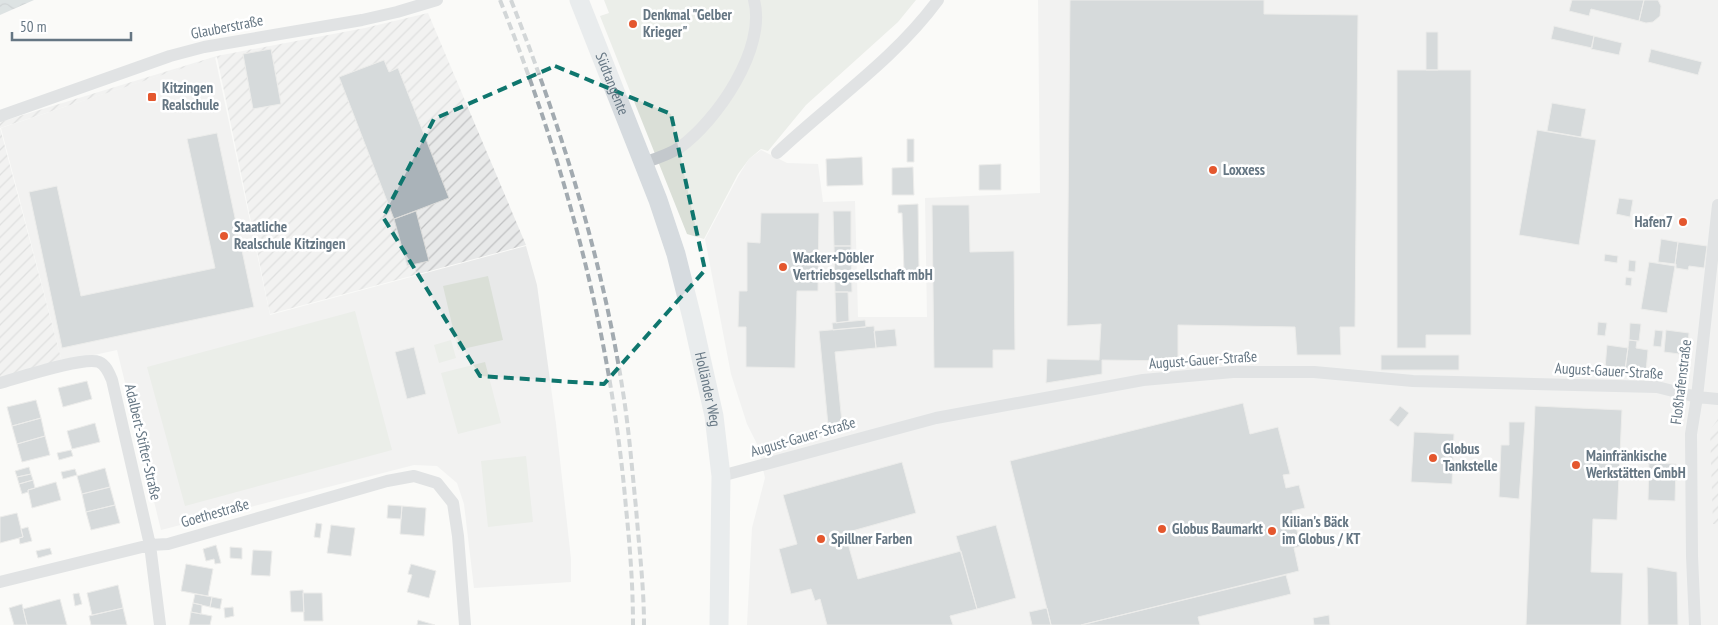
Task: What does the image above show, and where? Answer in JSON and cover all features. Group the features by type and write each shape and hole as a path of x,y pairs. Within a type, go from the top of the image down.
{"main road":[{"name":"Südtangente","path":"580,2 643,163"},
{"name":"Holländer Weg","path":"643,163 676,254 714,416 721,476 719,625"}],"street":[{"name":"Glauberstraße","path":"0,116 170,56 196,49 362,20 437,0"},
{"path":"643,163 676,149 704,125 720,106 742,71 752,47 757,28 754,0"},
{"path":"777,153 806,125 880,64 915,28 938,0"},
{"name":"Floßhafenstraße","path":"1695,625 1692,556 1691,434 1697,397 1718,205"},
{"name":"Adalbert-Stifter-Straße","path":"0,383 60,366 89,361 99,362 107,369 112,380 150,545"},
{"name":"August-Gauer-Straße","path":"721,476 936,418 1143,380 1223,373 1314,372 1413,381 1657,387 1697,397 1718,399"},
{"name":"Goethestraße","path":"0,582 150,545 168,544 387,481 414,476 438,483 453,503 458,536 465,625"},
{"path":"150,545 160,625"}],"highlighted area":[{"path":"555,66 671,114 705,270 604,384 480,376 383,217 434,119"}],"shaded area":[{"path":"604,0 916,0 898,22 806,105 768,151 761,149 749,159 738,174 704,239 687,234 600,16 609,13"},
{"path":"1038,0 1718,0 1718,625 747,625 752,528 765,478 758,446 747,424 731,374 705,239 749,159 761,150 787,163 818,164 823,202 855,201 858,317 927,317 925,198 1040,193"},
{"path":"428,13 526,245 270,314 217,57 0,128 0,122 217,56 365,28"},
{"path":"215,57 270,315 526,246 537,285 556,424 571,559 571,582 474,588 464,504 457,483 437,466 414,465 161,530 117,350 62,362 1,128"},
{"path":"0,128 62,362 0,378"},
{"path":"488,276 503,340 458,350 443,286"},
{"path":"355,311 392,450 185,506 147,367"},
{"path":"451,340 456,358 439,363 434,345"},
{"path":"485,362 501,423 458,434 441,373"},
{"path":"1718,419 1718,524 1713,524 1710,430"},
{"path":"526,456 533,522 488,527 481,461"}],"water":[{"path":"0,0 34,0 0,15"}],"building":[{"name":"Loxxess","path":"1070,0 1264,0 1264,14 1358,15 1355,327 1340,327 1341,355 1297,355 1295,327 1178,325 1178,361 1102,360 1102,374 1046,383 1047,359 1099,360 1101,324 1067,326"},
{"path":"1572,0 1644,0 1639,21 1591,9 1589,16 1569,11"},
{"path":"1644,0 1658,0 1661,6 1660,16 1653,22 1639,21"},
{"path":"1554,26 1594,36 1592,48 1551,39"},
{"path":"1426,32 1438,32 1438,70 1426,70"},
{"path":"1594,36 1622,43 1619,55 1591,49"},
{"path":"271,49 281,104 253,109 243,54"},
{"path":"1651,49 1702,62 1698,75 1648,62"},
{"path":"384,60 389,72 398,68 449,198 394,219 339,77"},
{"path":"1397,70 1471,70 1471,335 1426,335 1426,348 1397,348"},
{"path":"1552,103 1586,109 1581,137 1547,131"},
{"path":"1537,130 1596,140 1579,245 1519,235"},
{"name":"Staatliche Realschule Kitzingen","path":"217,133 254,307 62,348 29,192 57,186 81,296 215,268 187,139"},
{"path":"907,139 914,139 914,162 907,162"},
{"path":"862,157 863,185 827,186 826,159"},
{"path":"1001,164 1001,190 979,190 979,165"},
{"path":"913,167 914,195 892,195 892,168"},
{"path":"1619,198 1633,200 1630,217 1616,214"},
{"path":"918,204 919,271 904,271 902,213 898,213 898,205"},
{"path":"932,205 969,205 970,252 1014,251 1015,350 993,350 993,368 934,368"},
{"path":"416,211 429,261 407,266 394,219"},
{"path":"833,211 851,211 851,246 834,246"},
{"name":"Wacker+Döbler Vertriebsgesellschaft mbH","path":"761,213 819,213 818,291 797,291 795,368 746,367 746,327 738,327 739,291 747,291 747,242 760,243"},
{"path":"1661,239 1678,242 1675,264 1658,262"},
{"path":"1678,242 1707,246 1704,268 1689,266 1688,270 1676,268"},
{"path":"834,246 851,246 852,292 835,292"},
{"path":"1605,254 1618,256 1617,263 1604,261"},
{"path":"1629,260 1636,261 1635,272 1628,271"},
{"path":"1649,262 1675,266 1667,313 1641,309"},
{"path":"1626,277 1632,278 1631,286 1625,285"},
{"path":"835,292 848,292 849,321 836,323"},
{"path":"865,320 866,327 833,330 832,323"},
{"path":"1598,322 1607,323 1605,336 1597,335"},
{"path":"1630,323 1641,324 1639,341 1629,340"},
{"path":"874,326 876,348 835,352 842,423 828,425 819,331"},
{"path":"895,329 897,346 876,348 874,331"},
{"path":"1655,330 1663,331 1661,347 1653,346"},
{"path":"1666,330 1689,333 1687,355 1664,352"},
{"path":"1629,340 1637,341 1636,348 1648,350 1646,372 1625,370"},
{"path":"1607,345 1628,348 1625,370 1605,368"},
{"path":"414,347 426,394 407,399 395,352"},
{"path":"1381,355 1459,355 1459,370 1381,370"},
{"path":"87,381 92,399 63,407 58,388"},
{"path":"36,400 41,418 12,426 7,407"},
{"name":"Globus Baumarkt","path":"1243,403 1250,434 1278,427 1290,474 1283,475 1286,488 1299,485 1305,508 1292,511 1301,546 1294,548 1299,571 1081,625 1051,625 1010,461"},
{"path":"1400,406 1409,413 1398,427 1389,420"},
{"name":"Mainfränkische Werkstätten GmbH","path":"1535,406 1622,410 1617,520 1593,519 1591,572 1623,573 1621,625 1526,625"},
{"path":"41,418 45,436 17,444 12,426"},
{"path":"1509,422 1525,422 1519,499 1499,497 1501,445 1509,445"},
{"path":"95,423 100,442 72,449 67,431"},
{"name":"Globus Tankstelle","path":"1414,432 1454,434 1452,484 1411,482"},
{"path":"45,436 50,455 22,462 17,444"},
{"path":"71,450 73,456 59,460 57,453"},
{"name":"Spillner Farben","path":"902,462 916,513 845,533 858,579 961,551 977,609 950,616 953,625 827,625 820,599 815,601 811,589 791,594 779,549 797,544 783,495"},
{"name":"Mainfränkische Werkstätten GmbH","path":"1649,463 1676,464 1675,501 1648,500"},
{"path":"29,467 31,474 17,477 15,471"},
{"path":"105,468 110,487 82,494 77,476"},
{"path":"75,469 77,475 63,479 61,472"},
{"path":"31,474 33,480 19,484 17,477"},
{"path":"33,480 35,488 22,494 19,484"},
{"path":"56,482 61,500 32,508 28,490"},
{"path":"110,487 115,505 86,512 82,494"},
{"path":"115,505 120,523 91,530 86,512"},
{"path":"388,505 402,506 401,519 387,518"},
{"path":"402,506 426,508 424,536 400,534"},
{"path":"17,513 23,537 0,543 0,517"},
{"path":"316,523 322,524 320,538 314,537"},
{"path":"331,525 355,528 351,556 327,553"},
{"path":"996,525 1016,598 977,609 956,536"},
{"path":"28,527 32,541 20,544 19,538 23,537 21,529"},
{"path":"216,545 221,563 215,564 214,559 206,561 203,549"},
{"path":"230,547 242,548 242,559 230,558"},
{"path":"50,548 52,554 38,558 36,551"},
{"path":"253,550 272,551 270,576 251,575"},
{"path":"186,564 213,569 208,596 181,591"},
{"path":"411,564 436,571 429,598 407,592 412,575 408,574"},
{"path":"1647,567 1677,572 1678,625 1648,625"},
{"path":"1286,575 1291,594 1198,617 1200,625 1081,625"},
{"path":"118,585 123,608 92,615 87,593"},
{"path":"303,590 304,612 291,612 290,591"},
{"path":"79,593 82,604 75,606 73,594"},
{"path":"303,593 322,593 323,621 304,621"},
{"path":"195,594 212,597 210,607 193,603"},
{"path":"212,597 222,599 220,609 210,607"},
{"path":"60,599 67,625 27,625 23,609"},
{"path":"193,603 202,605 201,614 191,612"},
{"path":"22,604 27,625 14,625 9,608"},
{"path":"233,607 234,616 225,618 224,608"},
{"path":"123,608 127,625 91,625 89,616"},
{"path":"1047,608 1051,625 1032,625 1029,612"},
{"path":"191,612 212,616 210,625 189,625"},
{"path":"1329,615 1330,625 1314,625 1313,618"},
{"path":"418,620 435,625 417,625"}],"railway":[{"path":"500,0 545,124 582,250 597,313 619,443 630,552 633,625"},
{"path":"511,0 563,144 592,242 604,292 627,421 641,566 644,625"}],"place":[{"name":"Denkmal \"Gelber Krieger\"","path":"633,24"},
{"name":"Kitzingen Realschule","path":"152,97"},
{"name":"Loxxess","path":"1213,170"},
{"name":"Hafen7","path":"1683,222"},
{"name":"Staatliche Realschule Kitzingen","path":"224,236"},
{"name":"Wacker+Döbler Vertriebsgesellschaft mbH","path":"783,267"},
{"name":"Globus Tankstelle","path":"1433,458"},
{"name":"Mainfränkische Werkstätten GmbH","path":"1576,465"},
{"name":"Globus Baumarkt","path":"1162,529"},
{"name":"Kilian's Bäck im Globus / KT","path":"1272,531"},
{"name":"Spillner Farben","path":"821,539"}]}
